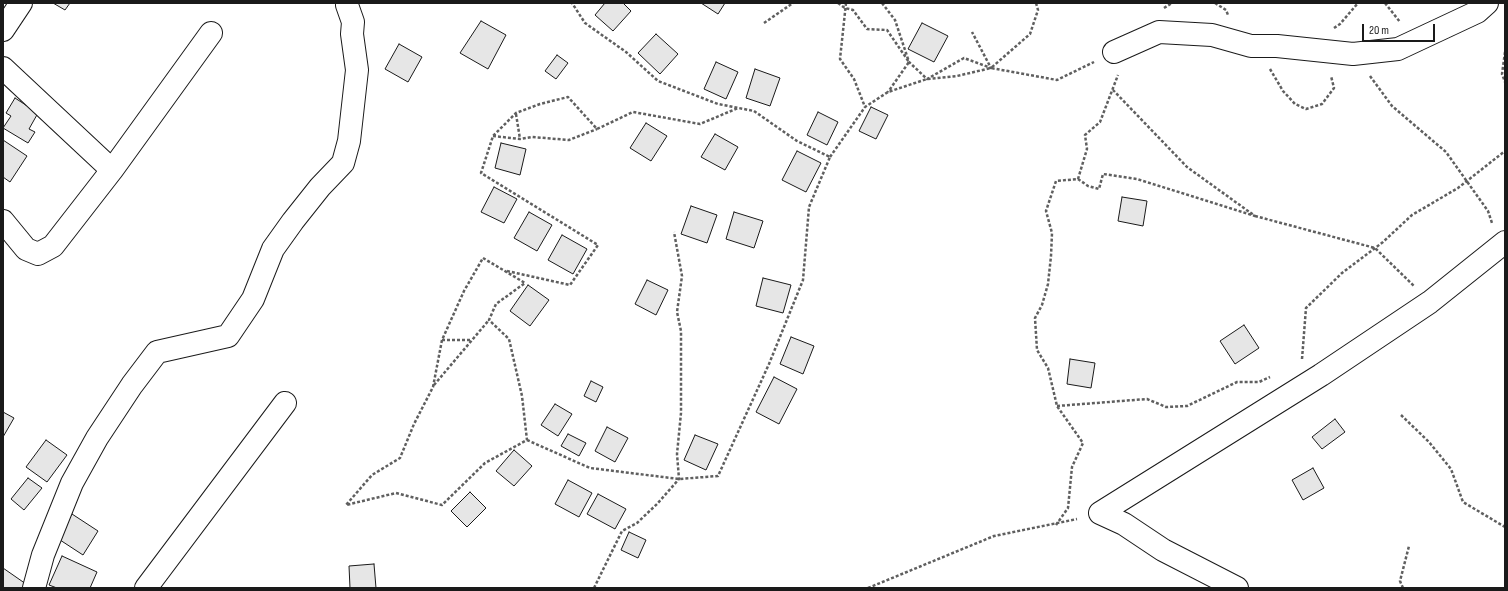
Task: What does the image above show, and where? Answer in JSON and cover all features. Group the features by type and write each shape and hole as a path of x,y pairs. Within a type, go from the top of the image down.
{"street":[{"path":"3,30 21,3"},
{"path":"1122,48 1159,32 1212,35 1251,46 1277,46 1353,54 1398,49 1477,12 1487,3"},
{"path":"34,588 43,555 72,483 98,438 132,386 157,352 228,336 253,299 274,249 292,221 343,162 349,141 357,70 352,34 353,22 347,5"},
{"path":"3,221 26,249 38,254 53,246 112,170 211,33"},
{"path":"3,68 112,170"},
{"path":"1100,513 1320,375 1430,302 1503,244"},
{"path":"146,588 285,403"},
{"path":"1100,513 1124,524 1163,550 1237,588"}],"path":[{"path":"572,3 585,23 626,52 658,81 718,104 754,111 797,140 830,157"},
{"path":"764,23 793,3"},
{"path":"838,3 844,8 853,10 867,29 887,30 909,62 927,79 957,76 991,68 1030,34 1038,10 1036,3"},
{"path":"846,3 844,8 840,59 854,79 865,106"},
{"path":"882,3 895,20 909,62"},
{"path":"1160,10 1172,3"},
{"path":"972,32 991,68"},
{"path":"1251,46 1266,59 1272,76 1295,104 1306,109 1322,104 1334,88"},
{"path":"527,440 590,468 679,479 718,476 769,364 802,280 809,207 830,157 865,106 888,92 927,79 964,58 991,68 1057,80 1122,48"},
{"path":"1078,178 1087,148 1085,135 1100,122 1113,90 1122,48"},
{"path":"1505,52 1502,74 1505,82"},
{"path":"1353,54 1392,106 1446,152 1488,212 1503,244"},
{"path":"888,92 909,62"},
{"path":"1113,90 1187,167 1255,216"},
{"path":"503,270 570,285 598,245 481,173 493,136 516,113 540,104 568,97 597,129"},
{"path":"493,136 520,139 532,137 569,140 633,112 700,124 738,108"},
{"path":"516,113 520,139"},
{"path":"1320,375 1301,363 1306,308 1342,273 1375,248 1412,215 1467,181 1505,151"},
{"path":"1056,525 1068,508 1072,466 1083,443 1057,406 1048,368 1037,350 1035,318 1042,305 1048,284 1052,233 1046,211 1056,181 1078,178 1088,186 1099,189 1103,174 1137,178 1255,216 1375,248 1430,302"},
{"path":"594,588 622,531 637,523 657,504 679,479 677,454 681,413 681,331 677,312 682,276 674,232"},
{"path":"433,387 442,340 464,291 483,258 525,283 496,304 490,320 433,387 414,424 400,458 372,475 346,505 396,493 442,505 485,463 527,440"},
{"path":"490,320 509,339 522,396 527,440"},
{"path":"442,340 473,340"},
{"path":"1057,406 1147,399 1166,406 1187,406 1237,382 1259,382 1273,376"},
{"path":"1401,415 1429,442 1451,469 1463,502 1505,527"},
{"path":"868,588 994,536 1056,525 1100,513"},
{"path":"1403,588 1400,581 1409,546"}],"building":[{"path":"53,3 70,3 65,10"},
{"path":"605,3 623,3 631,11 613,31 595,15"},
{"path":"701,3 725,3 718,14"},
{"path":"481,21 506,35 488,69 460,53"},
{"path":"922,23 948,36 934,62 908,49"},
{"path":"656,34 678,54 660,74 638,53"},
{"path":"399,44 422,57 408,82 385,69"},
{"path":"557,55 568,63 556,79 545,71"},
{"path":"716,62 738,72 726,99 704,89"},
{"path":"755,69 780,78 770,106 746,98"},
{"path":"15,98 38,113 29,129 35,132 28,143 3,128 11,116 6,113"},
{"path":"871,107 888,115 876,139 859,131"},
{"path":"818,112 838,122 827,145 807,135"},
{"path":"646,123 667,136 651,161 630,148"},
{"path":"715,134 738,147 725,170 701,157"},
{"path":"3,140 27,156 10,182 3,177"},
{"path":"501,143 526,149 520,175 495,168"},
{"path":"797,151 821,163 806,192 782,180"},
{"path":"494,187 517,199 504,223 481,212"},
{"path":"1122,197 1147,201 1143,226 1118,221"},
{"path":"691,206 717,215 707,243 681,234"},
{"path":"529,212 552,225 537,251 514,238"},
{"path":"734,212 763,221 754,248 726,239"},
{"path":"562,235 587,249 573,274 548,260"},
{"path":"763,278 791,285 783,313 756,306"},
{"path":"647,280 668,290 656,315 635,304"},
{"path":"528,285 549,300 530,326 510,311"},
{"path":"1244,325 1259,348 1235,364 1220,341"},
{"path":"791,337 814,346 803,374 780,364"},
{"path":"1070,359 1095,363 1091,388 1067,384"},
{"path":"774,377 797,389 779,424 756,412"},
{"path":"591,381 603,387 596,402 584,396"},
{"path":"555,404 572,414 558,436 541,425"},
{"path":"3,412 14,418 3,437"},
{"path":"1335,419 1345,432 1322,449 1312,437"},
{"path":"607,427 628,438 615,462 595,451"},
{"path":"568,434 586,443 579,456 561,446"},
{"path":"695,435 718,444 706,470 684,460"},
{"path":"46,440 67,455 47,482 26,467"},
{"path":"514,450 532,466 514,486 496,471"},
{"path":"1313,468 1324,488 1303,500 1292,480"},
{"path":"28,478 42,488 24,510 11,499"},
{"path":"568,480 592,493 579,517 555,504"},
{"path":"470,492 486,508 467,527 451,511"},
{"path":"598,494 626,509 615,529 587,514"},
{"path":"72,514 98,531 83,555 57,538"},
{"path":"629,532 646,540 638,558 621,550"},
{"path":"62,556 97,572 90,588 57,588 49,585"},
{"path":"374,564 376,588 350,588 349,566"},
{"path":"3,568 26,584 23,588 3,588"}]}
